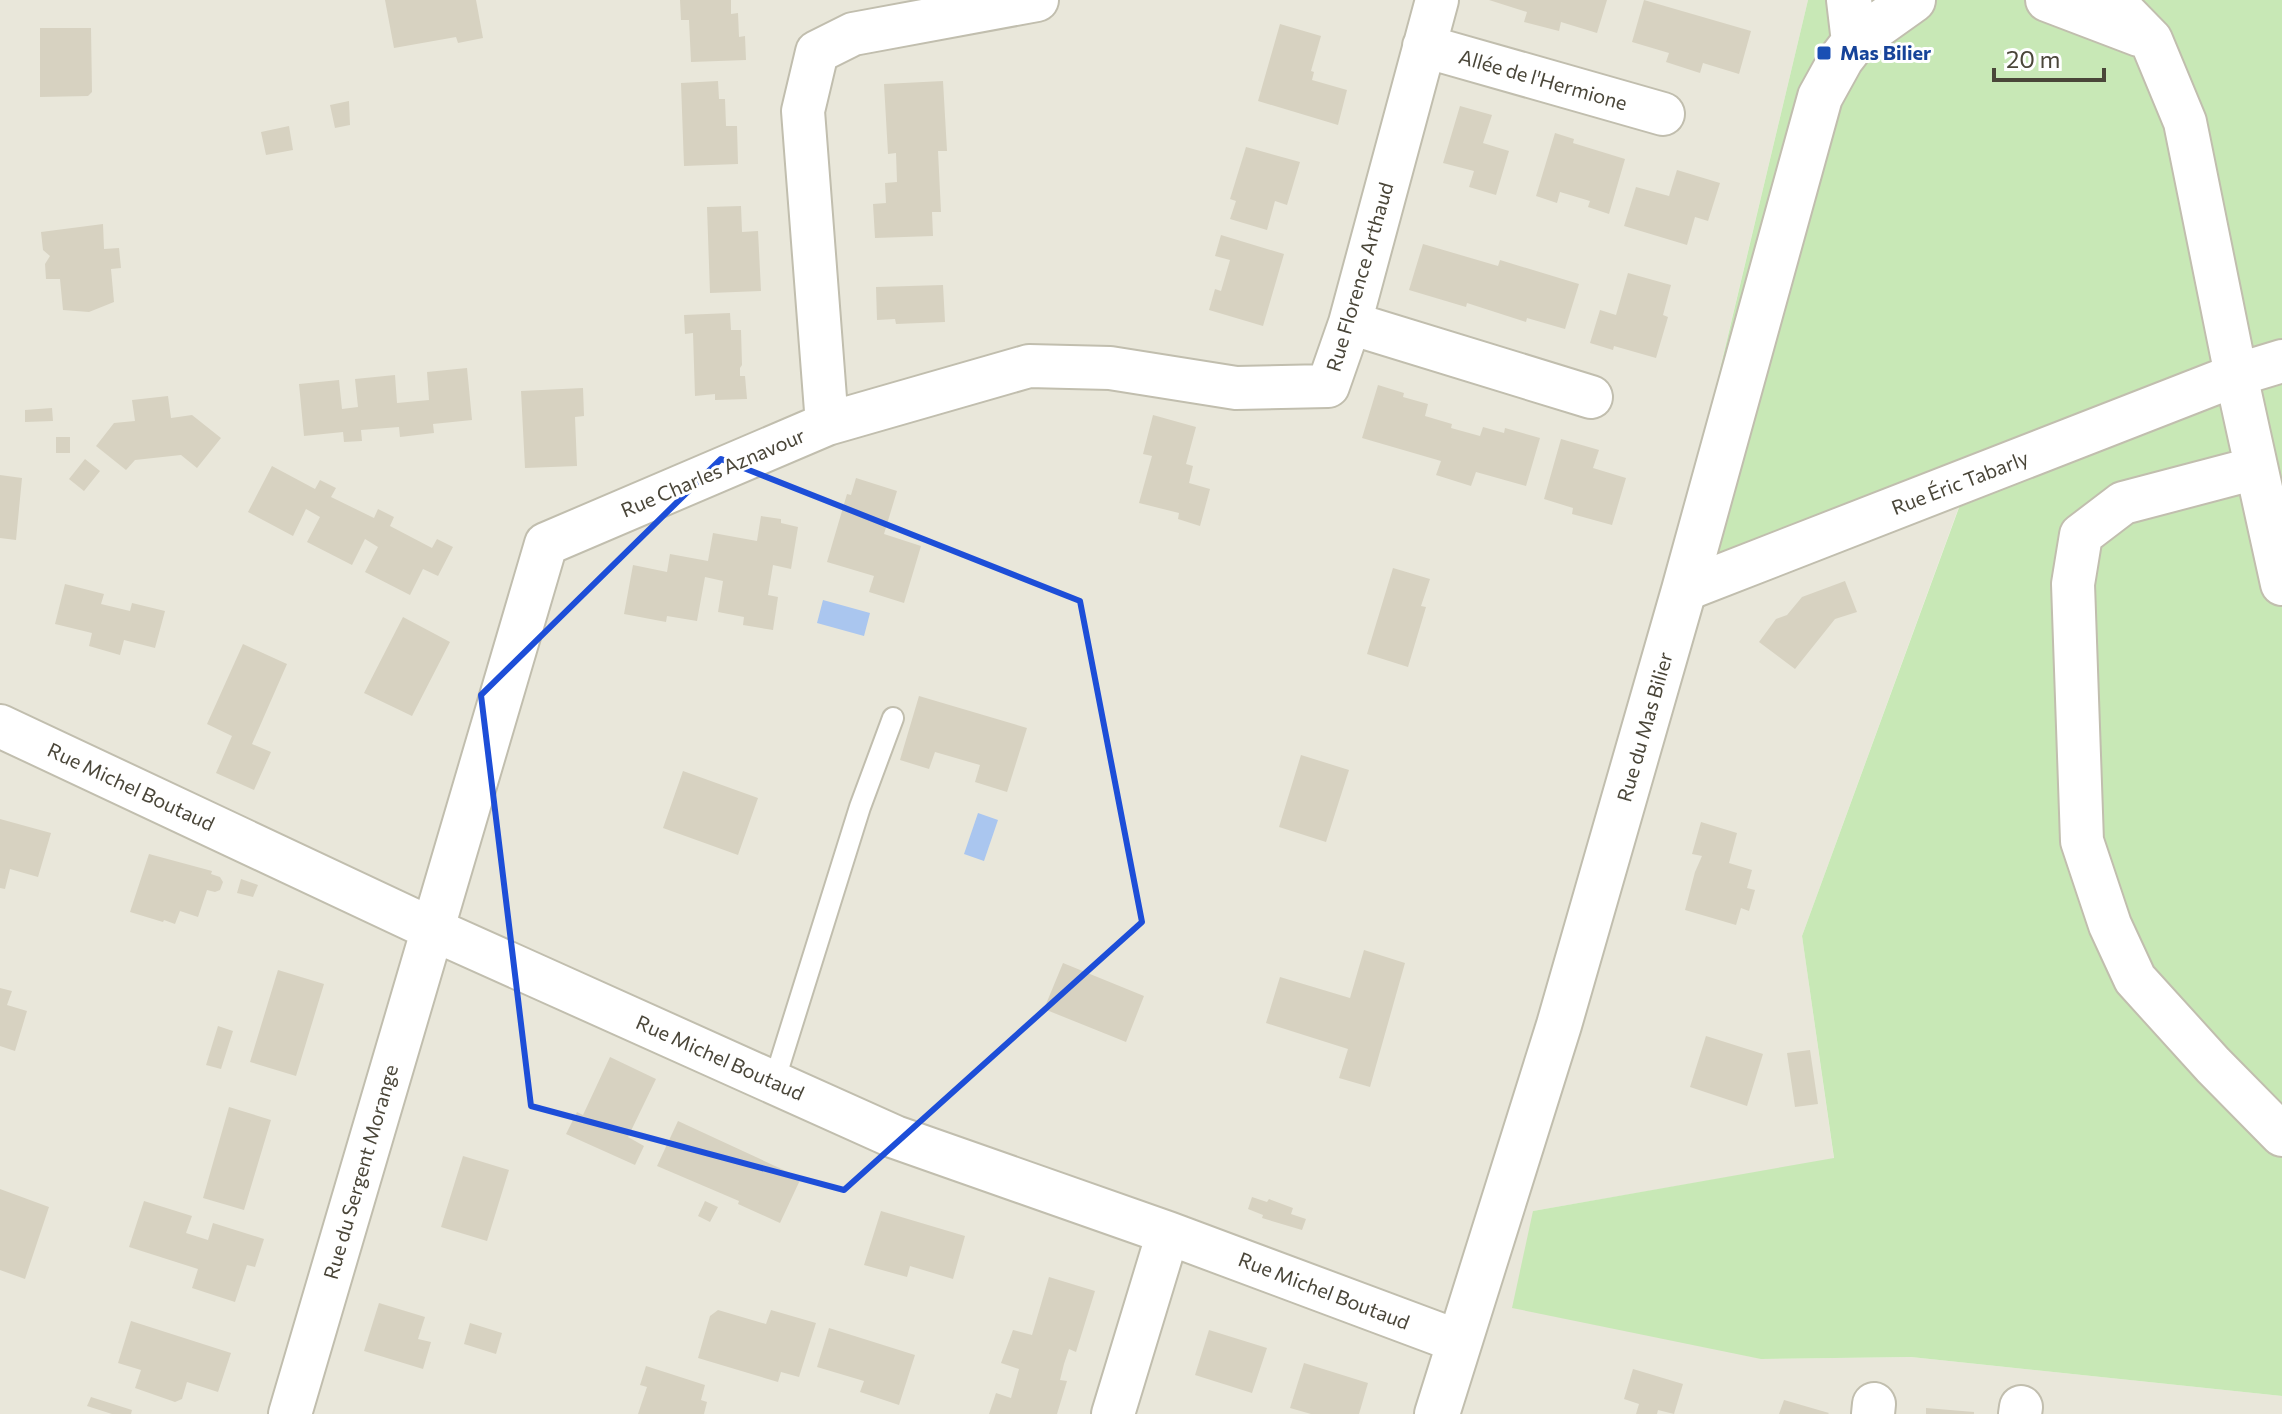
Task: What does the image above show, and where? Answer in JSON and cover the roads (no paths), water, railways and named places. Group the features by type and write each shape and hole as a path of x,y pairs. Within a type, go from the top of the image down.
{"street":[{"name":"Rue Charles Aznavour","path":"432,929 546,544 827,424 803,111 817,52 853,34 1037,0"},
{"name":"Rue Florence Arthaud","path":"827,424 1029,366 1110,368 1236,388 1328,386 1350,323 1437,0"},
{"path":"1849,0 1854,42 1913,0"},
{"path":"2047,0 2151,40"},
{"path":"2112,0 2151,40 2185,122 2282,584"},
{"name":"Rue du Mas Bilier","path":"1437,1414 1559,1025 1684,590 1820,97 1854,42"},
{"name":"Allée de l'Hermione","path":"1424,46 1663,114"},
{"path":"1350,323 1591,397"},
{"name":"Rue Éric Tabarly","path":"1684,590 2236,375 2282,361"},
{"path":"2256,468 2123,503 2081,535 2073,584 2082,841 2110,925 2135,979 2282,1135"},
{"name":"Rue Michel Boutaud","path":"0,726 432,929 895,1137 1168,1233 1460,1342"},
{"name":"Rue du Sergent Morange","path":"290,1414 432,929"},
{"path":"1113,1414 1168,1233"}],"lane":[{"path":"774,1082 860,807 893,718"}],"water":[{"path":"823,600 870,613 864,636 817,623"},
{"path":"978,813 998,820 984,861 964,854"}],"place":[{"name":"Mas Bilier","path":"1824,53"}]}
